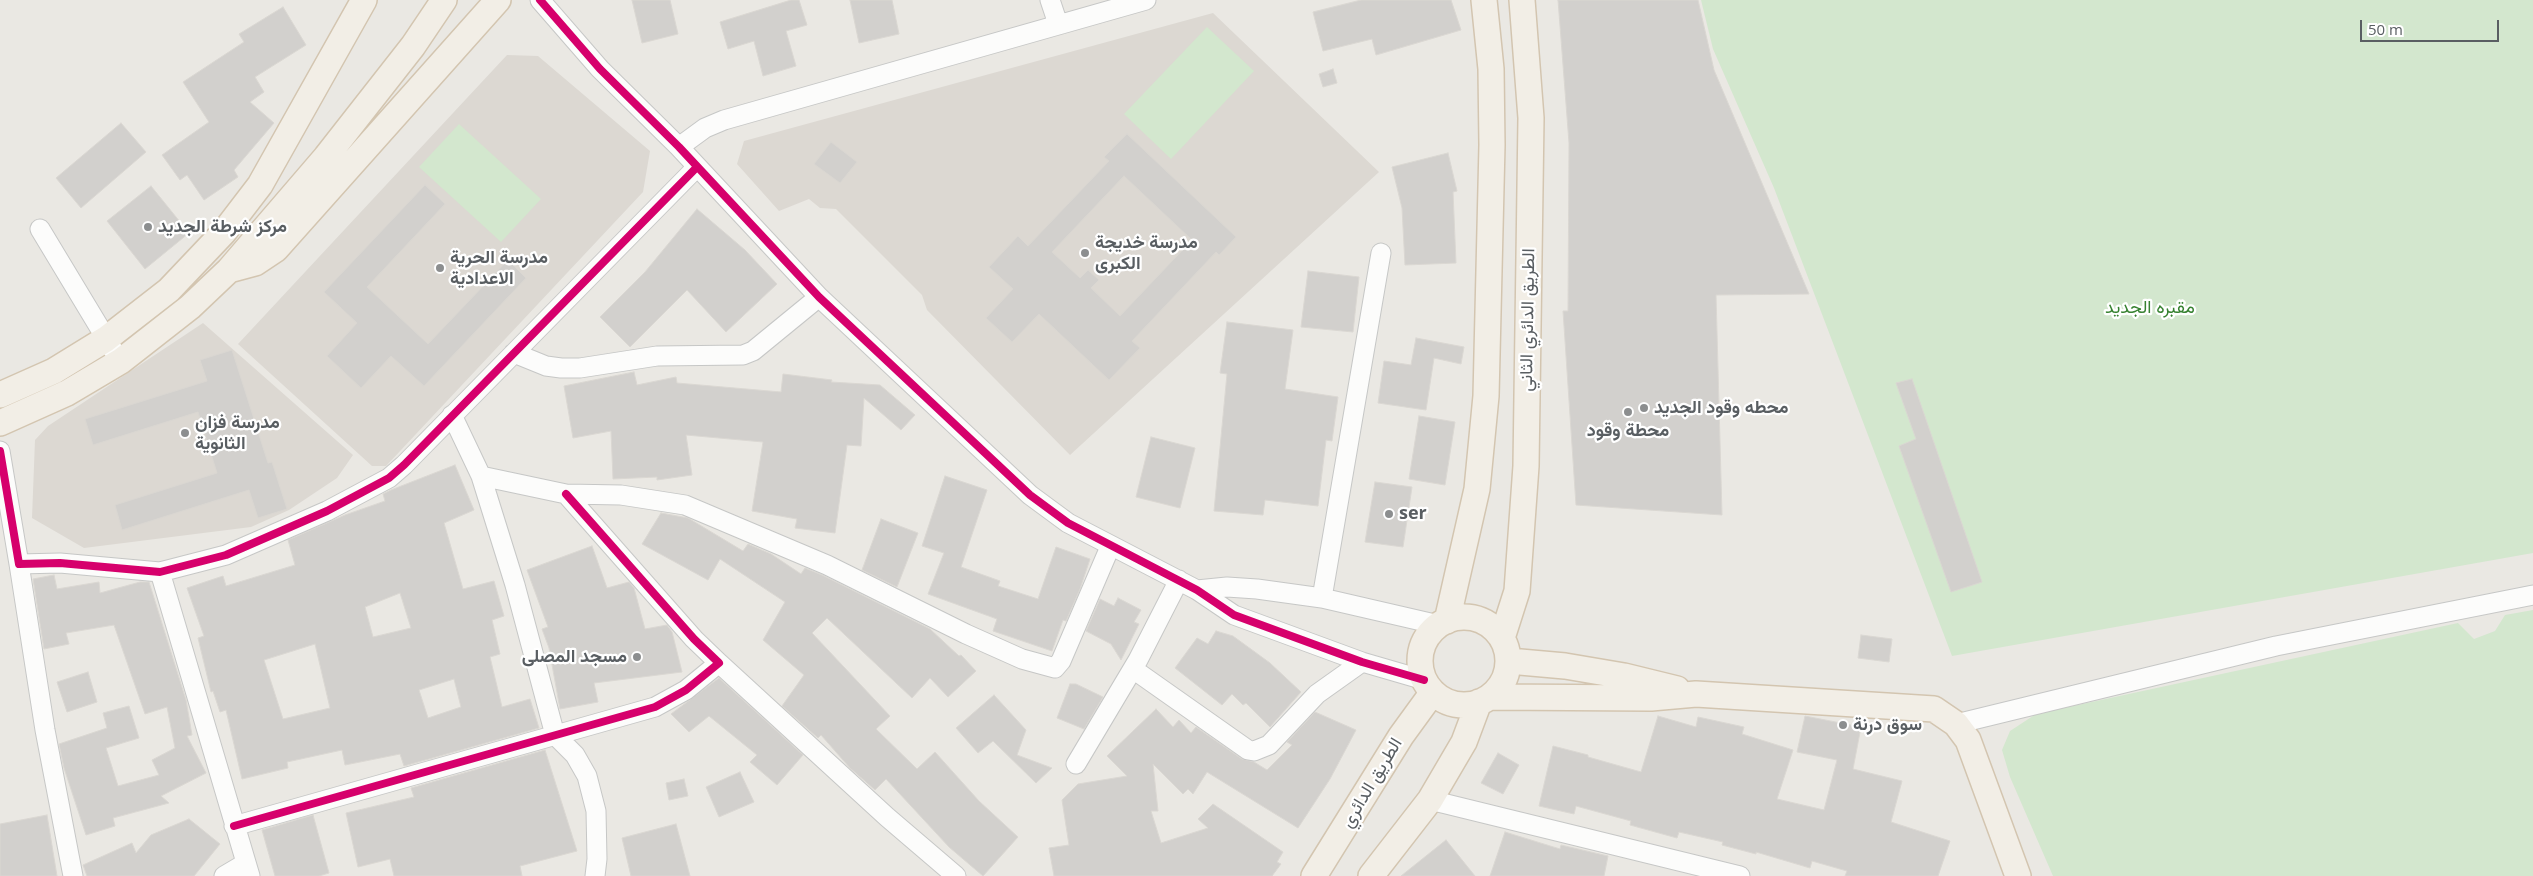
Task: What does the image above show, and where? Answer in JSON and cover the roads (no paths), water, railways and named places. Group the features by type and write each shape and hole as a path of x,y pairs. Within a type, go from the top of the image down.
{"main road":[{"path":"0,395 54,371 106,338 170,290 224,232 254,193 298,120 364,0"},
{"path":"0,423 67,393 121,361 190,307 228,270 326,157 413,46 444,0"},
{"path":"228,270 255,263 276,249 498,0"},
{"path":"1443,623 1477,489 1486,396 1492,145 1491,69 1484,0"},
{"name":"الطريق الدائري الثاني","path":"1505,649 1517,591 1526,466 1531,118 1522,0"},
{"path":"1371,876 1430,800 1464,742 1485,699 1504,681 1505,649 1491,626 1478,619 1462,617 1443,623 1428,636 1421,650 1420,665 1428,686 1446,702 1463,705 1485,699 1651,698 1696,694 1925,707 1941,713 1956,724 1968,740 2018,876"},
{"path":"1505,649 1565,666 1624,676 1696,694"},
{"name":"الطريق الدائري","path":"1314,876 1401,736 1428,686"}],"street":[{"path":"540,0 600,69 679,147 819,297 1030,495 1068,523 1110,547 1179,580 1234,614 1428,686"},
{"path":"1050,0 1058,24"},
{"path":"679,147 705,128 724,120 1146,0"},
{"path":"19,564 60,563 160,572 226,555 280,533 364,492 388,478 404,465 697,167"},
{"path":"40,229 121,361"},
{"path":"1322,598 1381,253"},
{"path":"514,353 546,366 561,368 580,368 657,356 744,355 753,351 819,297"},
{"path":"452,415 481,476 515,585 555,735 579,760 590,786 596,821 595,876"},
{"path":"0,451 45,730 72,876"},
{"path":"481,476 566,494 621,495 685,506 828,565 1014,656 1055,668 1061,661 1110,547"},
{"path":"566,494 694,639 887,817 956,876"},
{"path":"160,572 248,869 224,876"},
{"path":"1076,764 1133,669 1179,580"},
{"path":"1197,590 1227,587 1257,589 1322,598 1443,623"},
{"path":"1956,724 2276,646 2533,595"},
{"path":"1133,669 1248,750 1254,751 1269,745 1317,694 1362,662"},
{"path":"234,826 379,787 655,707 686,690 719,663"},
{"path":"1430,800 1740,876"}],"place":[{"name":"مركز شرطة الجديد","path":"148,227"},
{"name":"مدرسة خديجة الكبرى","path":"1085,253"},
{"name":"مدرسة الحرية الاعدادية","path":"440,268"},
{"name":"محطه وقود الجديد","path":"1644,408"},
{"name":"محطة وقود","path":"1628,412"},
{"name":"مدرسة فزان الثانوية","path":"185,433"},
{"name":"ser","path":"1389,514"},
{"name":"مسجد المصلى","path":"637,657"},
{"name":"سوق درنة","path":"1843,725"}],"park label":[{"name":"مقبره الجديد","path":"2150,308"}]}
